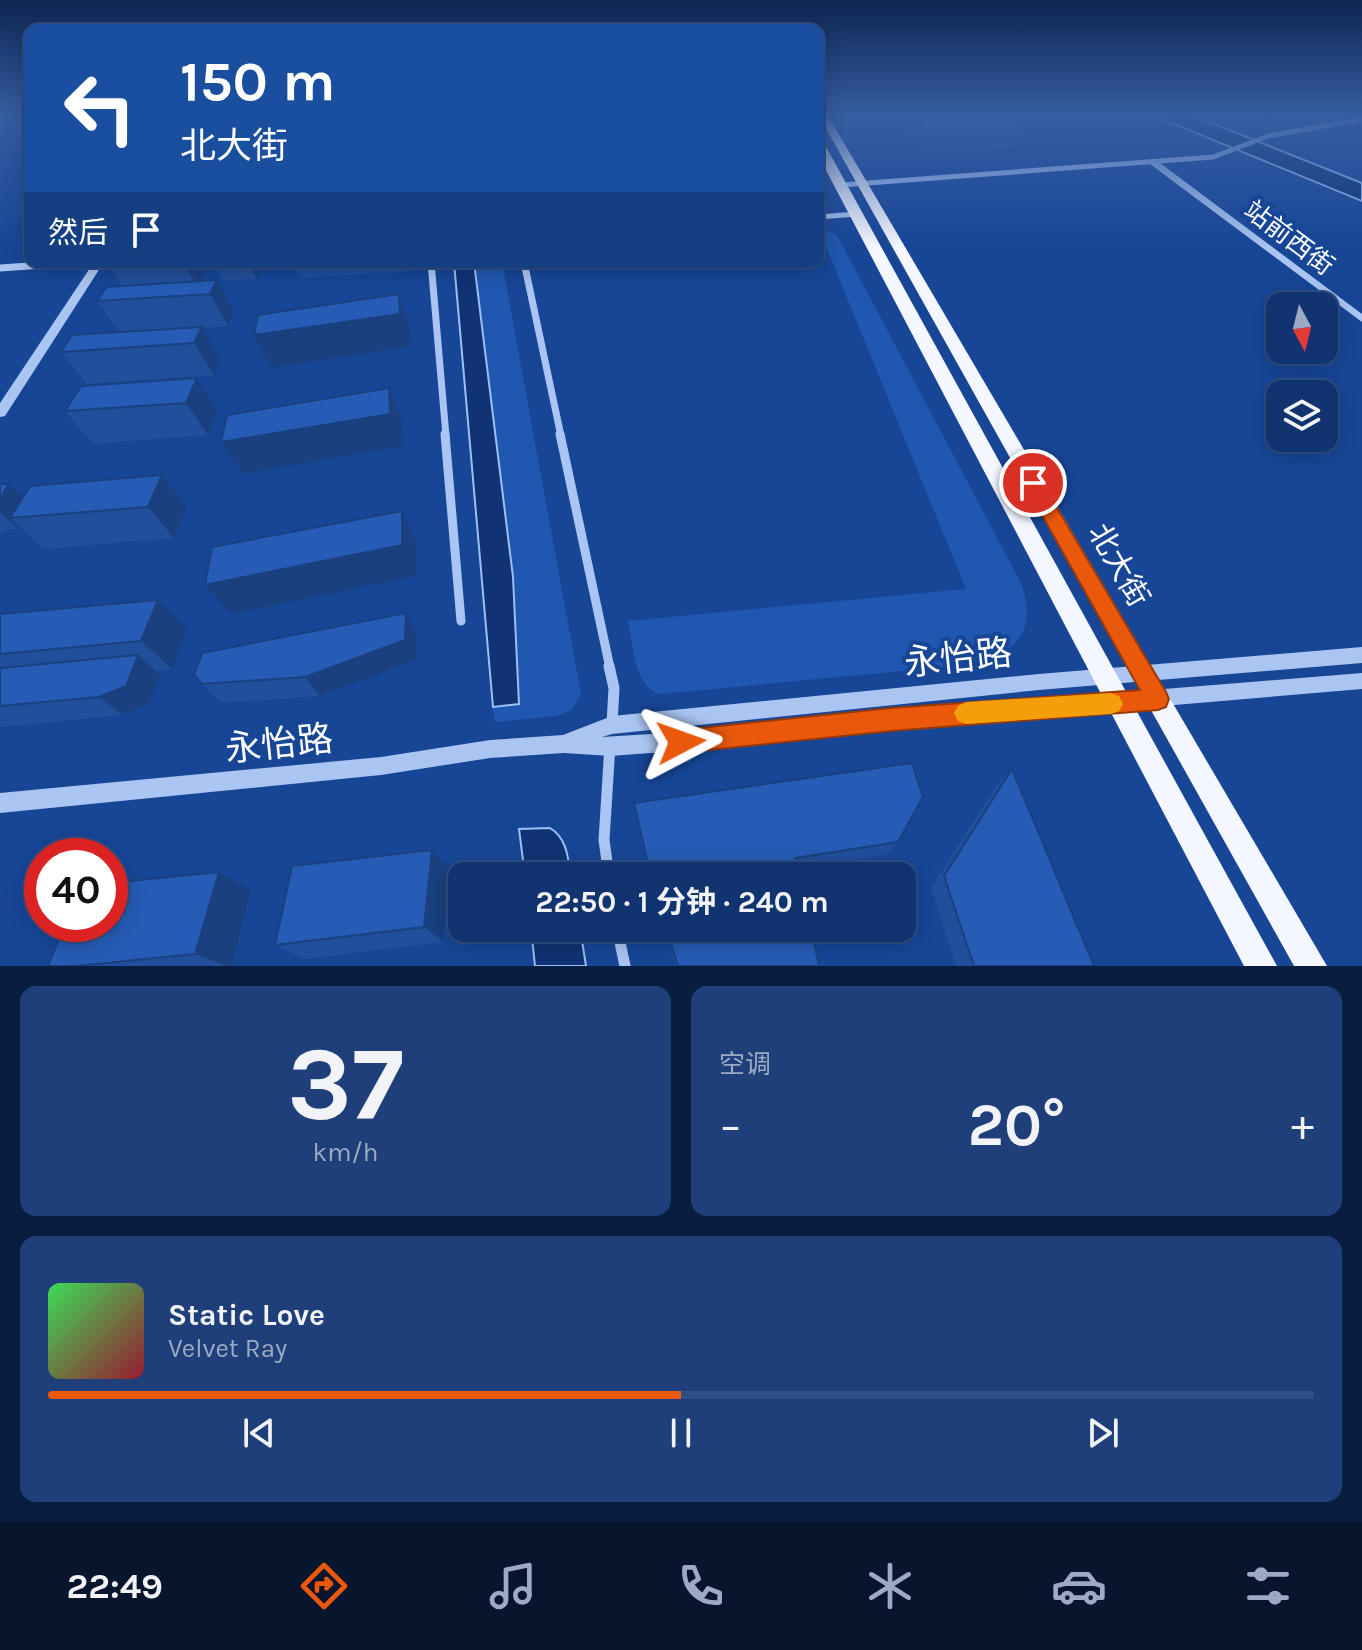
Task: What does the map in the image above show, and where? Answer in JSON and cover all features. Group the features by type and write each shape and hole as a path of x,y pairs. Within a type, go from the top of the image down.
{"main road":[{"name":"北大街","path":"831,159 851,185 1158,699 1311,966"},
{"name":"北大街","path":"840,159 851,185 857,214 1261,966"}],"street":[{"path":"851,185 1188,159"},
{"name":"站前西街","path":"1153,162 1362,319"},
{"path":"824,217 857,214"},
{"path":"0,268 24,266"},
{"path":"0,413 95,268"},
{"path":"432,268 461,621"},
{"path":"525,268 614,688 604,840 607,862"},
{"name":"永怡路","path":"564,744 612,725 1039,682 1362,655"},
{"name":"永怡路","path":"0,803 381,766 490,749 564,744 610,747 732,738 906,718 1362,681"},
{"path":"620,942 625,966"}],"shaded area":[{"path":"1260,159 1302,159 1362,183 1362,201"},
{"path":"824,230 837,235 1022,585 1026,600 1025,626 1013,645 991,659 976,664 660,694 651,690 640,674 628,621 966,589 824,242"},
{"path":"455,268 475,268 513,577 519,704 493,707"},
{"path":"475,268 503,268 581,694 572,710 556,716 495,722 493,707 519,703 513,577"},
{"path":"550,828 560,837 569,862 523,862 519,829"},
{"path":"532,942 582,942 586,966 535,966"}],"building":[{"path":"217,280 210,294 97,301 106,287"},
{"path":"399,294 400,314 254,335 258,315"},
{"path":"202,327 194,343 61,352 72,335"},
{"path":"197,378 186,403 65,411 81,386"},
{"path":"389,388 390,414 221,442 227,415"},
{"path":"162,475 148,507 10,518 30,486"},
{"path":"0,484 9,484 0,498"},
{"path":"402,511 402,545 205,585 212,547"},
{"path":"158,600 141,641 0,654 0,614"},
{"path":"406,613 405,640 305,677 202,684 194,675 202,653"},
{"path":"138,655 126,686 99,697 0,706 0,668"},
{"path":"912,763 923,797 898,842 795,858 796,862 648,862 634,803"},
{"path":"1012,769 1094,966 974,966 944,876"},
{"path":"432,850 424,927 275,945 292,866"},
{"path":"219,872 195,954 48,966 58,942 128,942 128,881"},
{"path":"670,942 814,942 819,966 678,966"}],"slow traffic":[{"path":"966,713 1111,704"}],"route":[{"path":"681,742 891,720 1158,699 1033,483"}]}
